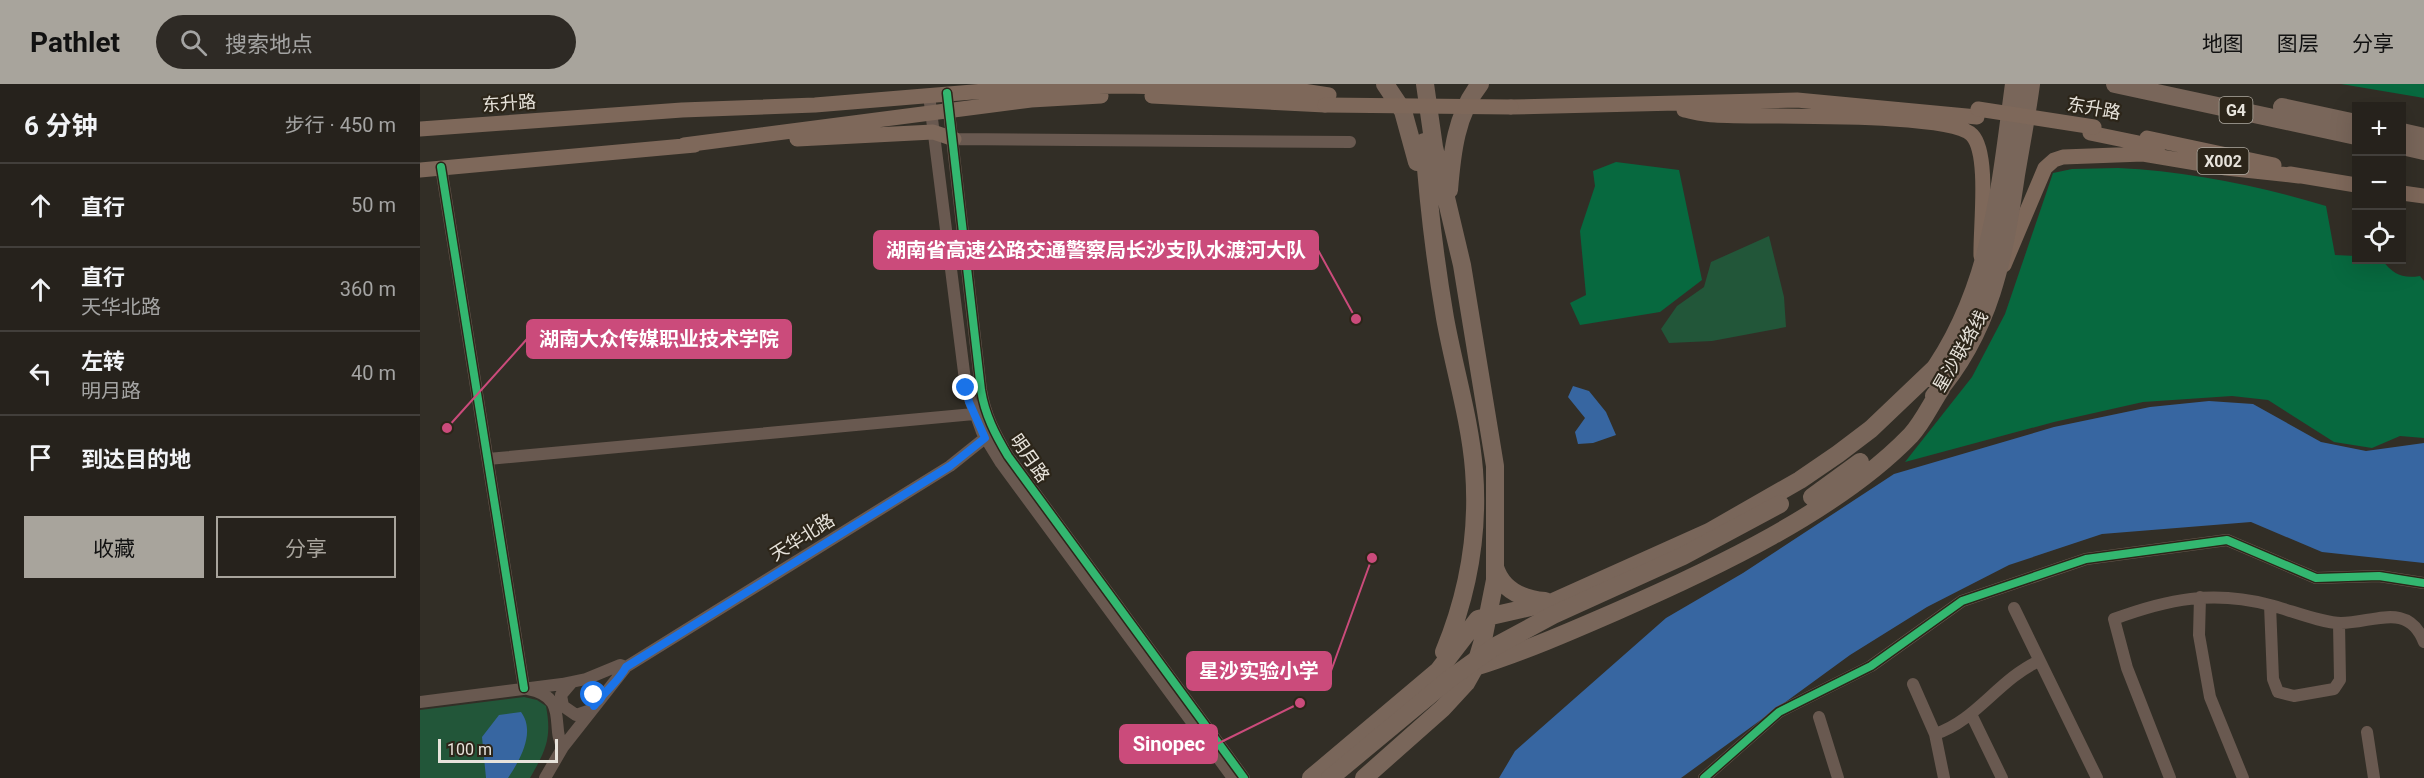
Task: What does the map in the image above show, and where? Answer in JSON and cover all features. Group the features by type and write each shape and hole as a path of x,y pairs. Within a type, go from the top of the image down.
{"highway":[{"path":"1385,84 1403,111 1428,198"},
{"path":"1415,84 1445,317 1474,469 1475,518 1471,563 1461,607 1441,658 1416,689"},
{"path":"1364,778 1443,708 1466,683 1475,667 1488,616 1495,567 1496,473 1470,314 1434,147 1425,84"},
{"path":"1448,210 1452,152 1460,119 1471,95 1480,84"},
{"path":"1346,778 1462,681 1505,653 1552,627 1696,562 1782,509 1868,443 1916,395 1955,336 1988,279 2014,84"},
{"name":"星沙联络线","path":"1782,509 1874,452 1920,413 1941,389 1975,333 1988,279 2004,253 2031,84"},
{"name":"G4","path":"2115,84 2352,135"},
{"name":"G4","path":"2169,84 2352,122"},
{"path":"2406,133 2424,137"},
{"path":"2406,147 2424,151"},
{"path":"1311,778 1438,671 1478,619 1553,602 1709,532 1800,480 1871,429 1935,368"},
{"path":"1475,667 1524,652 1653,595 1769,536 1840,493 1881,463 1913,433 1941,389"},
{"path":"1330,778 1448,680 1494,647 1553,615 1782,509"},
{"path":"1495,567 1498,576 1511,591 1536,601 1553,602"}],"main road":[{"name":"东升路","path":"420,129 1022,88 1124,86 1297,90 1327,100"},
{"name":"东升路","path":"684,145 1031,100 1122,95 1654,105 1797,100 1977,113"},
{"name":"东升路","path":"1512,103 1796,96 1894,101 2092,130 2352,178"},
{"path":"1654,105 1713,115 1827,117 1938,123 1964,129 1972,135 1978,146 1982,173 1988,279"},
{"name":"东升路","path":"2092,130 2298,176 2352,185"},
{"name":"东升路","path":"420,170 684,145 933,132 954,139"},
{"path":"1988,279 2022,228 2045,168 2054,160 2078,155 2143,154 2226,168 2298,176"},
{"path":"2406,187 2424,189"},
{"path":"2406,194 2424,196"}],"street":[{"name":"明月路","path":"947,93 981,390 988,418 989,434 1008,456 1244,778"},
{"name":"明月路","path":"929,95 966,388 974,414 1233,778"},
{"path":"954,139 1350,142"},
{"path":"441,167 524,688"},
{"path":"488,459 974,414 988,418"},
{"name":"天华北路","path":"626,667 950,466 989,434"},
{"path":"1704,778 1779,712 1870,666 1962,601 2086,559 2227,540 2316,578 2379,576 2424,583"},
{"path":"2170,778 2127,668 2114,619 2150,606 2200,597 2236,596 2339,623 2395,616 2419,629 2424,642"},
{"path":"2200,597 2199,635 2210,697 2243,778"},
{"path":"2270,605 2272,679 2278,692 2294,696 2334,689 2340,680 2339,623"},
{"path":"2014,608 2097,778"},
{"path":"1935,734 1952,728 1971,714 1990,693 2025,667 2039,661"},
{"path":"420,702 575,681 621,665 626,667 622,676 609,686 563,747 545,778"},
{"path":"563,747 563,690 575,681"},
{"path":"575,681 592,690 592,708"},
{"path":"1913,684 1935,734 1944,778"},
{"path":"524,688 537,691 564,705 576,715 592,708"},
{"path":"546,697 558,717 558,741 563,747"},
{"path":"1971,714 2002,778"},
{"path":"1819,717 1838,778"},
{"path":"2367,732 2374,778"}],"green space":[{"path":"2341,84 2424,84 2424,98"},
{"path":"1616,162 1679,170 1702,280 1660,312 1580,325 1570,303 1586,295 1580,231 1595,186 1593,171"},
{"path":"2118,168 2171,172 2275,192 2326,206 2335,255 2352,256 2352,264 2386,264 2398,274 2408,277 2420,276 2424,281 2424,438 2400,436 2372,448 2334,442 2268,400 2232,396 2143,402 2054,422 1905,462 1972,377 2005,314 2053,173 2072,169"},
{"path":"1769,236 1784,297 1786,327 1712,341 1669,343 1661,329 1677,306 1704,287 1711,262"},
{"path":"524,697 537,700 546,706 548,717 546,744 530,778 420,778 420,710"}],"water":[{"path":"1573,386 1589,391 1606,412 1616,435 1593,443 1578,444 1575,432 1585,418 1568,397"},
{"path":"2209,401 2253,404 2321,442 2366,451 2424,443 2424,563 2322,552 2251,522 2102,534 2009,565 1927,607 1850,655 1681,778 1499,778 1515,751 1666,618 1743,573 1894,474 2054,427 2150,407"},
{"path":"521,712 527,728 527,737 517,763 508,778 486,778 482,737 499,715"}],"cycle path":[{"path":"947,93 981,390 991,424 1008,456 1244,778"},
{"path":"441,167 524,688"},
{"path":"1704,778 1779,712 1871,666 1962,601 2086,559 2227,540 2316,578 2379,576 2424,583"}],"place":[{"name":"湖南省高速公路交通警察局长沙支队水渡河大队","path":"1356,319"},
{"name":"湖南大众传媒职业技术学院","path":"447,428"},
{"name":"星沙实验小学","path":"1372,558"},
{"name":"Sinopec","path":"1300,703"}],"route":[{"path":"594,695 594,706 609,686 622,676 626,667 950,466 985,438 969,402 966,388"}]}
